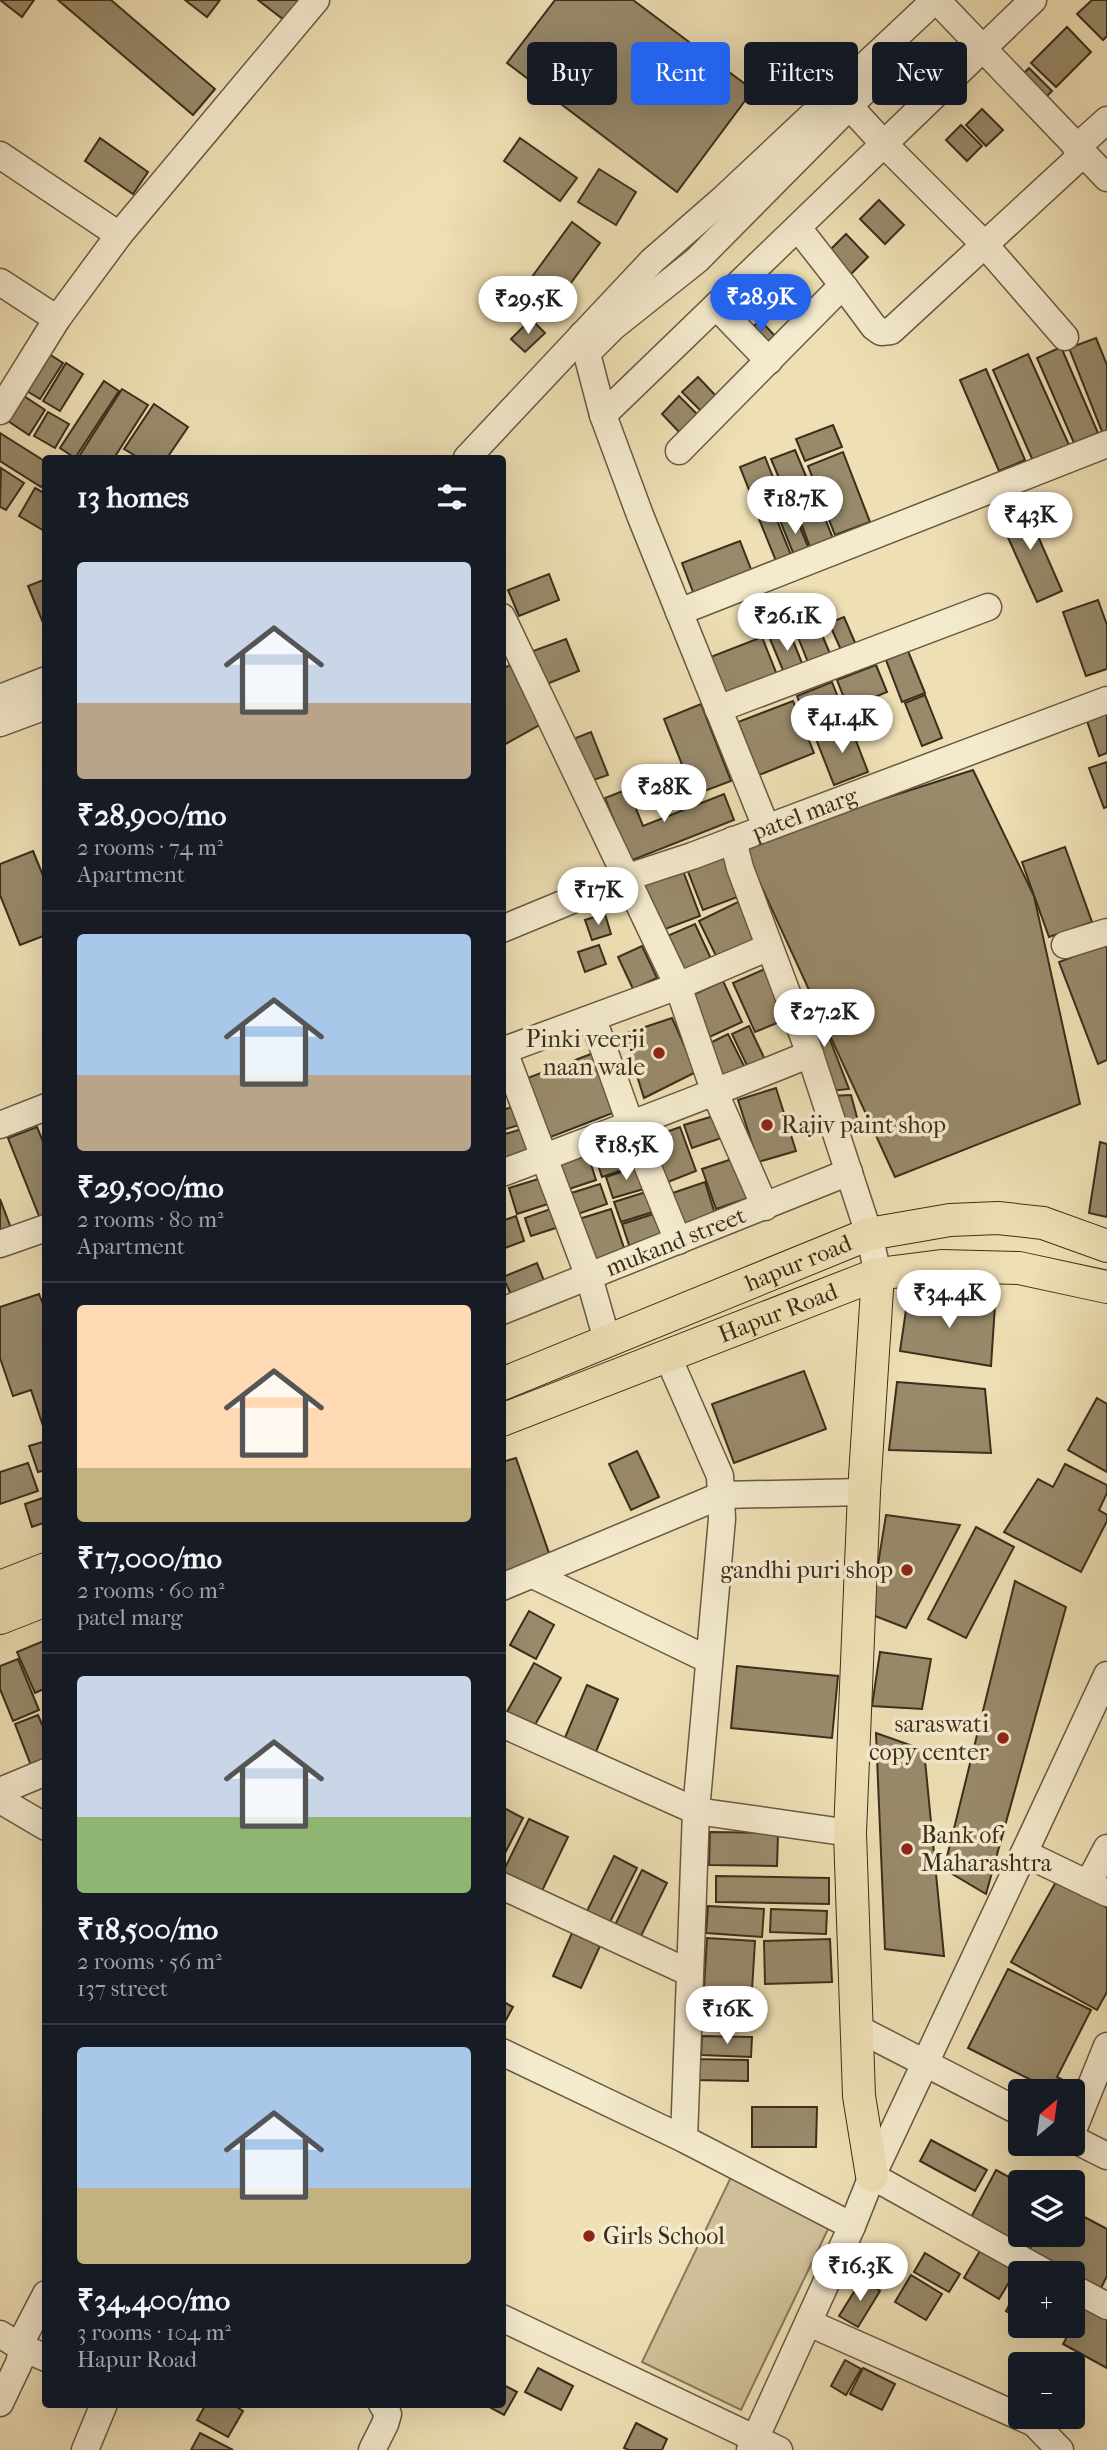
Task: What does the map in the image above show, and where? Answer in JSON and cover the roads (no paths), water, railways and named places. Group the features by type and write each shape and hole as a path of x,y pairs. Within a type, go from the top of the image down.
{"main road":[{"name":"hapur road","path":"506,1382 869,1234 950,1220 998,1218 1043,1223 1107,1246"},
{"name":"Hapur Road","path":"506,1418 878,1274 941,1266 1018,1268 1107,1287"},
{"path":"872,2176 859,2096 850,1833 864,1492 878,1274"},
{"path":"0,1587 42,1571"},
{"path":"0,1618 42,1602"}],"street":[{"path":"0,411 57,318 119,235 316,0"},
{"path":"603,415 1033,0"},
{"path":"932,5 983,49 1107,178"},
{"path":"470,455 584,344 614,327 684,271 849,106 932,5"},
{"path":"492,455 652,261 932,5"},
{"path":"849,106 985,245 1065,337"},
{"path":"798,228 874,327 886,333 900,324 985,245 1107,120"},
{"path":"0,155 119,235"},
{"path":"0,282 57,318"},
{"path":"679,451 833,294 845,288"},
{"path":"716,306 769,360"},
{"path":"584,344 603,415 766,827"},
{"path":"679,612 899,528 1107,444"},
{"path":"718,709 988,607"},
{"path":"506,626 678,986 715,1093 765,1206"},
{"path":"0,698 42,682"},
{"name":"patel marg","path":"506,927 628,877 1107,700"},
{"path":"0,723 42,707"},
{"path":"733,840 740,869 810,1054 869,1234 878,1274"},
{"path":"1065,945 1107,932"},
{"path":"506,1050 678,986 769,947"},
{"path":"593,1019 630,1123 678,1241"},
{"path":"506,1172 810,1054"},
{"path":"506,1059 589,1278 607,1340"},
{"path":"0,1125 42,1109"},
{"name":"mukand street","path":"506,1309 849,1172"},
{"path":"0,1244 42,1228"},
{"path":"668,1357 720,1476 722,1494 696,1811 684,2139"},
{"path":"506,1585 722,1494 864,1492"},
{"path":"533,1575 709,1660"},
{"path":"506,2320 761,2446 809,2323 872,2176 1107,1675"},
{"path":"506,1726 696,1811 850,1833"},
{"path":"0,1791 42,1774"},
{"path":"0,1800 42,1825"},
{"path":"1024,1853 1098,1888 1107,1848"},
{"path":"506,1888 690,1973"},
{"path":"855,2027 1008,2106"},
{"path":"1085,2100 1107,2046"},
{"path":"506,2054 684,2139 852,2226"},
{"path":"1085,2145 1107,2156"},
{"path":"872,2176 1024,2261"},
{"path":"1085,2294 1107,2306"},
{"path":"10,2340 42,2299"},
{"path":"809,2323 1034,2423 1060,2450"},
{"path":"10,2340 42,2356"},
{"path":"0,2403 22,2355 10,2340"},
{"path":"85,2450 102,2408"},
{"path":"372,2450 388,2414 384,2408"}],"place":[{"name":"Pinki veerji naan wale","path":"659,1053"},
{"name":"Rajiv paint shop","path":"767,1125"},
{"name":"gandhi puri shop","path":"907,1570"},
{"name":"saraswati copy center","path":"1003,1738"},
{"name":"Bank of Maharashtra","path":"907,1849"},
{"name":"Girls School","path":"589,2236"}]}
